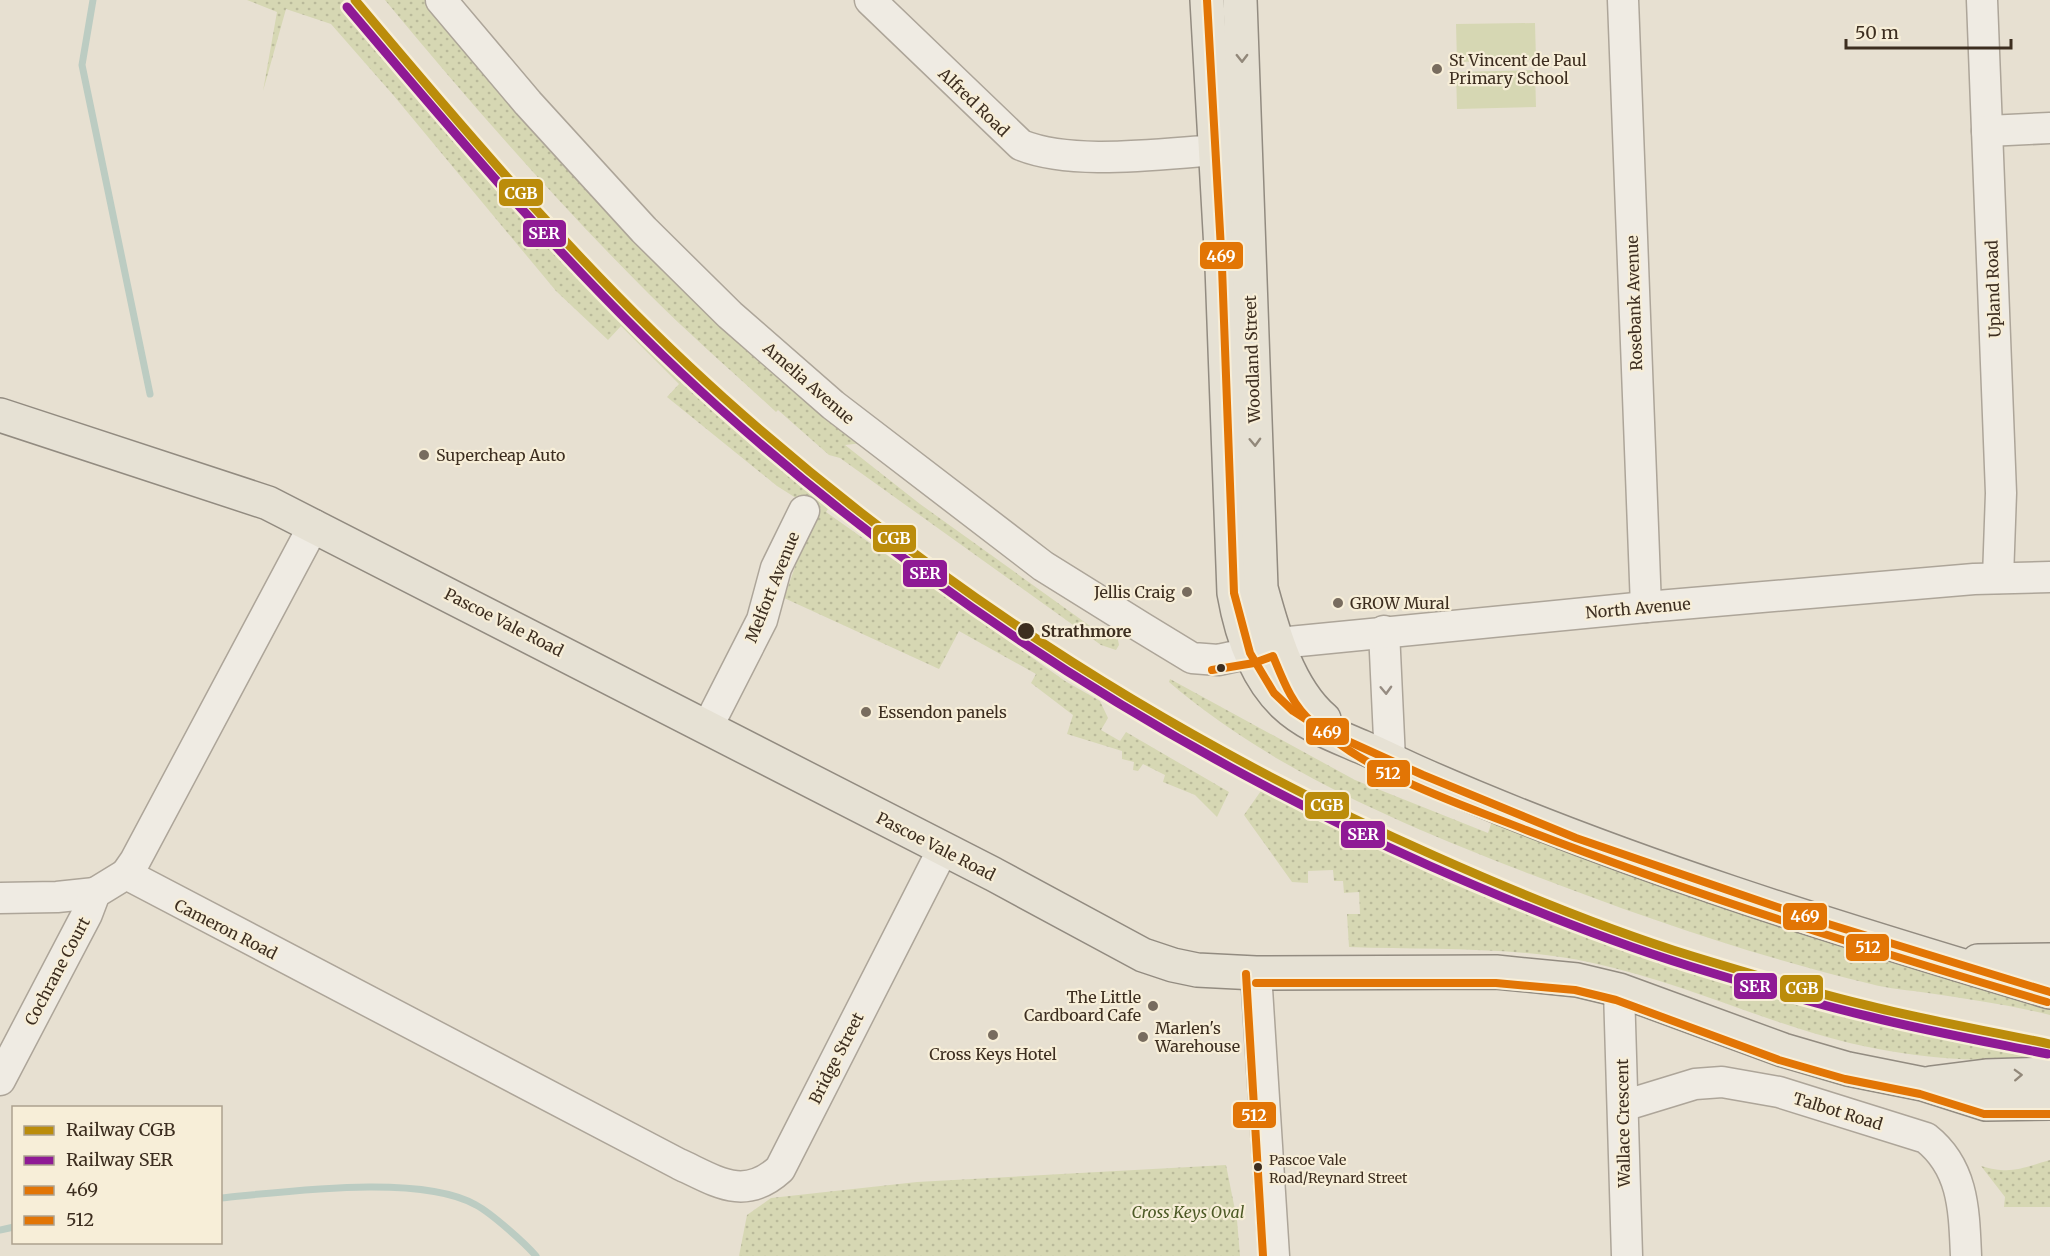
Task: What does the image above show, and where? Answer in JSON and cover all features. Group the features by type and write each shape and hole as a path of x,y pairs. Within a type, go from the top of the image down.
{"main road":[{"name":"Woodland Street","path":"1207,0 1230,149 1265,648 1309,704 1330,724 1377,754 1498,807 1636,860 1943,961 2050,992"},
{"name":"Woodland Street","path":"1230,149 1240,0"},
{"name":"Pascoe Vale Road","path":"0,415 268,503 943,849 1143,955 1197,970 1257,973 1496,972 1549,976 1619,990 1783,1050 1848,1069 1923,1084 1986,1090 2050,1103"},
{"path":"1943,961 2050,960"},
{"name":"Pascoe Vale Road","path":"1986,1090 2050,1074"}],"street":[{"name":"Amelia Avenue","path":"441,0 528,103 644,230 730,315 833,405 1043,566 1192,658 1218,660 1265,648"},
{"name":"Alfred Road","path":"870,0 1021,145 1039,153 1081,157 1230,149"},
{"name":"Rosebank Avenue","path":"1623,0 1646,607"},
{"name":"Upland Road","path":"1982,0 2001,493 1998,578"},
{"path":"1987,131 2050,128"},
{"name":"Melfort Avenue","path":"707,728 762,620 776,568 804,511"},
{"path":"0,898 57,897 95,893 126,874 314,525"},
{"name":"North Avenue","path":"1265,648 1384,631 1646,607 1998,578 2050,577"},
{"path":"1377,754 1384,631"},
{"name":"Bridge Street","path":"679,1164 723,1184 736,1187 753,1186 768,1180 780,1169 943,849"},
{"name":"Cameron Road","path":"126,874 679,1164"},
{"name":"Cochrane Court","path":"0,1080 87,914 95,893"},
{"path":"1257,973 1274,1256"},
{"name":"Wallace Crescent","path":"1619,990 1627,1256"},
{"name":"Talbot Road","path":"1623,1106 1695,1084 1722,1082 1779,1092 1926,1138 1939,1148 1954,1172 1962,1197 1966,1256"}],"green space":[{"path":"247,0 343,0 587,279 766,447 761,453 828,509 826,512 1065,681 1100,701 1108,718 1101,730 1120,741 1126,732 1229,792 1217,817 1195,795 1163,782 1165,775 1143,764 1138,771 1133,770 1134,762 1122,759 1122,751 1067,734 1073,715 1031,683 1036,674 959,631 939,669 784,598 815,510 777,486 667,397 679,384 621,326 608,340 556,291 331,24 286,9 263,91 277,12"},
{"path":"385,0 428,0 863,443 845,445 920,504 1097,631 1122,629 1117,635 1119,645 1116,650 1101,645 840,458 829,455 778,410 776,412 696,339 614,259 481,113"},
{"path":"1535,23 1536,60 1457,62 1456,24"},
{"path":"1535,70 1536,107 1457,109 1456,72"},
{"path":"1170,679 1355,780 1488,833 1493,818 2050,1004 2050,1015 1989,1002 1885,987 1827,973 1699,935 1530,874 1387,815 1295,769 1251,743 1209,714 1169,682"},
{"path":"1219,758 1239,766 1299,800 1388,844 1590,928 1740,978 1817,1000 1972,1036 2050,1050 2050,1060 1959,1059 1873,1048 1813,1033 1649,978 1564,958 1503,951 1349,947 1347,914 1360,914 1359,892 1344,893 1343,881 1334,881 1333,870 1308,871 1308,883 1292,882 1244,815 1263,788 1256,784 1258,780"},
{"path":"2050,1160 2050,1207 2004,1207 2005,1197 1981,1166 2009,1170"},
{"name":"Cross Keys Oval","path":"1226,1165 1237,1220 1240,1256 739,1256 747,1215 771,1198 917,1182"}],"waterway":[{"path":"93,0 82,65 150,394"},
{"path":"222,1198 352,1187 388,1187 452,1195 476,1205 490,1215 536,1256"},
{"path":"0,1230 12,1227"}],"rail line":[{"name":"CGB","path":"355,0 532,205 674,352 804,467 888,533 973,596 1061,655 1151,710 1338,811 1530,897 1692,956 1825,995 2050,1044"},
{"name":"SER","path":"347,7 435,111 571,263 667,360 717,406 798,476 882,542 1056,664 1146,720 1333,821 1462,880 1591,932 1689,966 1822,1005 1912,1027 2048,1054"}],"transit line":[{"name":"469","path":"1207,0 1222,267 1234,593 1250,653 1274,693 1293,711 1321,729 1423,775 1576,838 1812,919 2050,992"},
{"name":"512","path":"1212,670 1254,663 1273,656 1294,700 1312,722 1360,758 1414,785 1590,854 1720,900 2047,1002"},
{"name":"512","path":"1246,974 1263,1256"},
{"name":"512","path":"1256,983 1496,983 1575,990 1616,1000 1779,1060 1845,1079 1920,1094 1984,1114 2050,1114"}],"place":[{"name":"St Vincent de Paul Primary School","path":"1437,69"},
{"name":"Supercheap Auto","path":"424,455"},
{"name":"Jellis Craig","path":"1187,592"},
{"name":"GROW Mural","path":"1338,603"},
{"name":"Strathmore","path":"1026,631"},
{"name":"Essendon panels","path":"866,712"},
{"name":"The Little Cardboard Cafe","path":"1153,1006"},
{"name":"Cross Keys Hotel","path":"993,1035"},
{"name":"Marlen's Warehouse","path":"1143,1037"},
{"name":"Pascoe Vale Road/Reynard Street","path":"1258,1167"}]}
